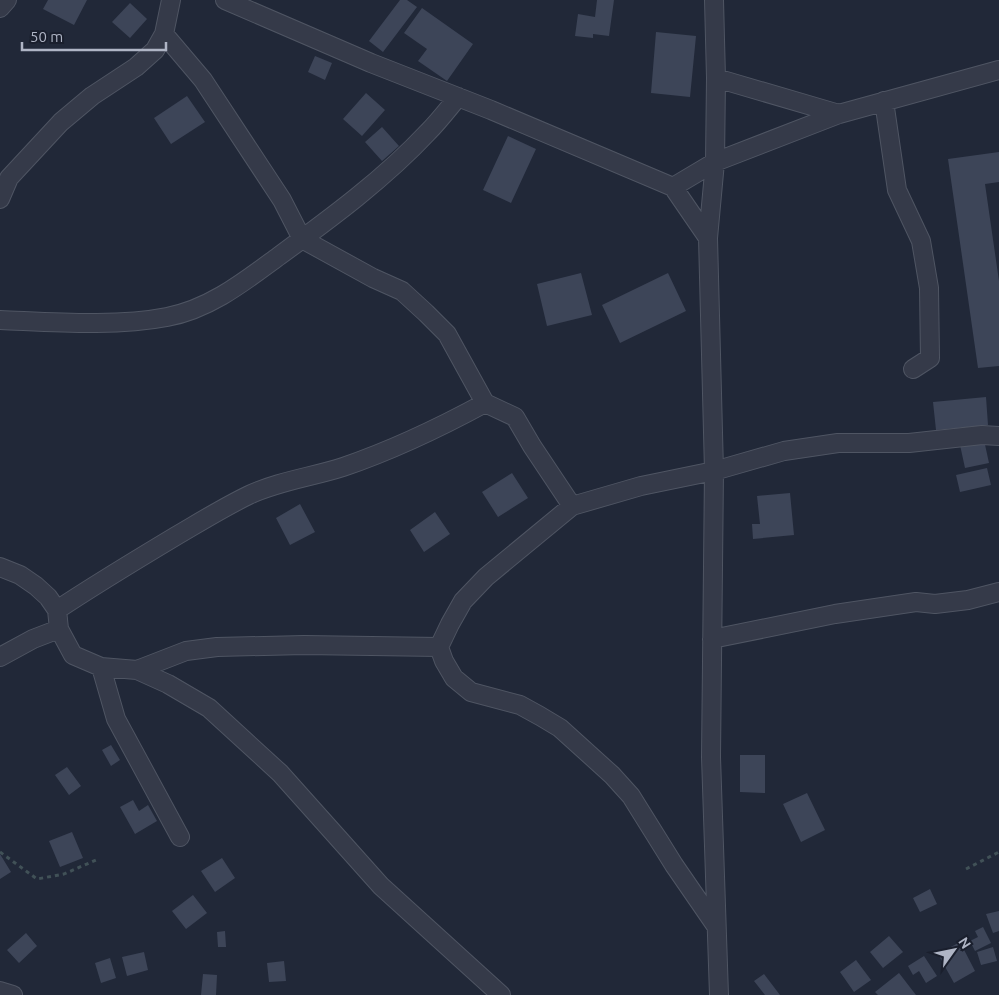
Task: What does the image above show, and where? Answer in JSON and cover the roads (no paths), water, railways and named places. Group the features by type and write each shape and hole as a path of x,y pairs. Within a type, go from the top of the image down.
{"street":[{"path":"0,8 7,0"},
{"path":"0,199 9,178 61,122 92,96 136,67 155,50 164,34 171,0"},
{"path":"225,0 371,63 458,97 673,187 708,238"},
{"path":"714,0 716,78 714,162 708,238 714,471 712,758 719,995"},
{"path":"164,34 203,80 282,200 302,239 373,278 402,291 447,334 485,403 514,417 572,506"},
{"path":"673,187 714,162 839,114 999,70"},
{"path":"716,78 839,114"},
{"path":"0,320 123,321 168,317 204,305 233,289 360,194 429,132 458,97"},
{"path":"884,101 897,190 921,241 929,288 930,358 913,369"},
{"path":"57,610 215,513 250,495 278,483 341,468 382,453 429,433 485,403"},
{"path":"716,926 678,872 631,796 612,775 560,728 520,705 470,692 454,678 444,661 439,647 463,601 486,577 572,506 641,486 714,471 784,451 838,443 909,443 982,435 999,436"},
{"path":"0,567 20,575 48,596 57,610 59,629 73,655 101,667 137,670 168,684 209,708 242,736 280,773 381,886 501,995"},
{"path":"712,640 835,614 916,602 935,604 968,600 999,592"},
{"path":"0,657 33,639 59,629"},
{"path":"137,670 186,651 217,647 304,645 439,647"},
{"path":"101,667 116,719 180,837"},
{"path":"0,991 13,995"}]}
